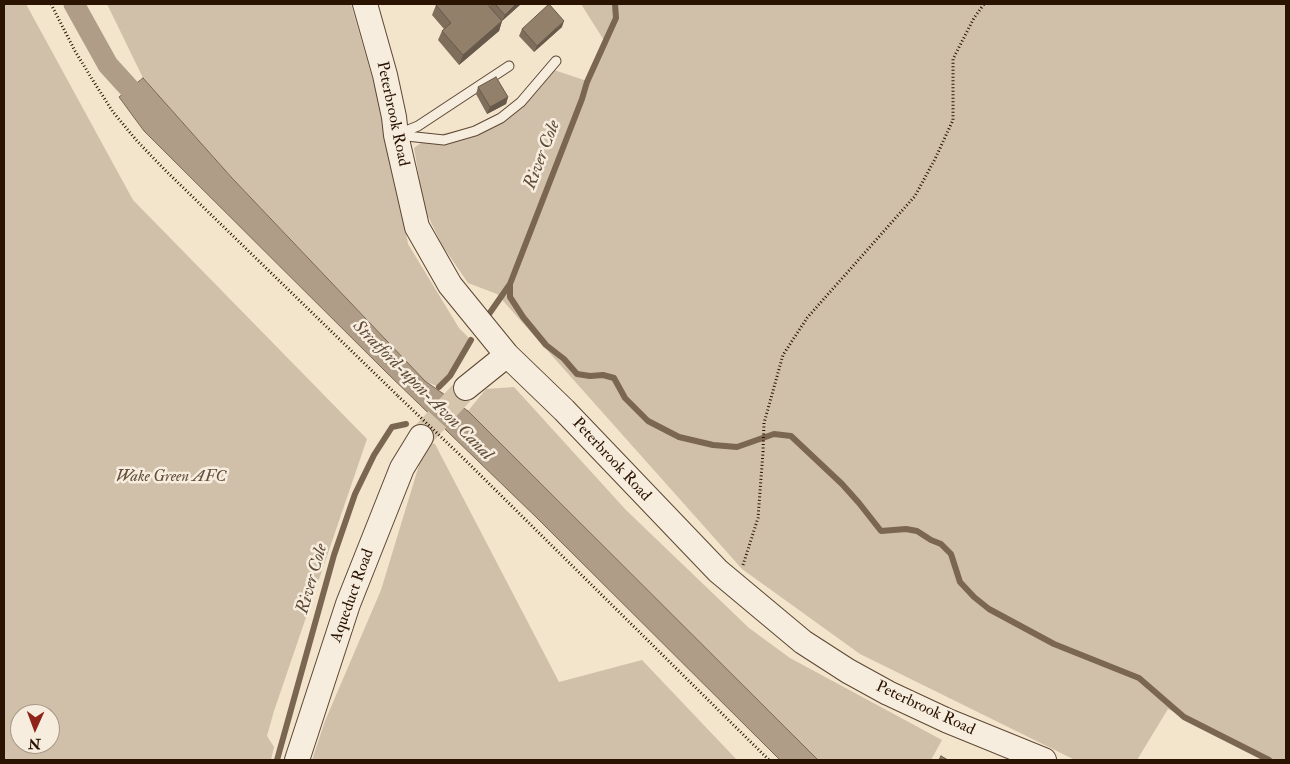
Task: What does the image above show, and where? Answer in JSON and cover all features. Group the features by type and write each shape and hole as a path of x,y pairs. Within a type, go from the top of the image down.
{"street":[{"name":"Peterbrook Road","path":"365,4 385,75 396,135 418,227 450,285 507,355 564,410 718,571 803,642 848,671 888,693 948,721 1044,760"},
{"path":"466,388 507,355"},
{"name":"Aqueduct Road","path":"297,760 352,595 402,468 421,437"}],"lane":[{"path":"396,135 444,140 475,131 501,118 521,102 556,62"},
{"path":"396,135 418,126 509,66"}],"path":[{"path":"51,4 74,51 114,112 166,171 459,454 769,760"},
{"path":"733,584 742,569 758,518 764,423 784,355 807,318 915,196 953,120 953,59 974,18 984,4"}],"green space":[{"name":"Wake Green AFC","path":"4,4 26,4 133,200 367,439 274,711 267,736 274,747 271,760 4,760"},
{"path":"107,4 351,4 386,126 408,244 459,328 471,340 450,376 439,387 425,381 232,178 143,78"},
{"path":"581,4 1286,4 1286,760 1269,760 1168,709 1137,760 1075,760 860,654 742,569 497,294 468,283 442,245 424,208 414,148 429,137 484,124 520,100 548,68 587,81 605,42"},
{"path":"514,387 626,510 749,628 790,658 942,740 931,760 818,760 468,411 486,389"},
{"path":"426,442 435,444 559,682 642,660 737,760 312,760 325,721 381,590"}],"water":[{"path":"143,78 232,178 425,381 468,411 818,760 780,760 144,131 119,97"}],"building":[{"path":"437,4 487,4 502,21 463,55 442,31 451,23"},
{"path":"495,4 516,4 505,15"},
{"path":"549,4 564,21 537,46 522,29"},
{"path":"496,77 508,97 490,107 478,87"},
{"path":"941,756 948,760 939,760"}],"waterway":[{"name":"Stratford-upon-Avon Canal","path":"74,4 108,65 149,110"},
{"name":"River Cole","path":"489,314 510,284 587,82 616,18 615,4"},
{"path":"510,284 510,297 523,317 546,345 564,359 577,374 603,375 614,378 625,398 648,421 679,437 713,445 737,447 774,434 791,436 842,484 881,531 906,529 917,531 941,544 951,554 960,582 989,609 1054,644 1139,678 1184,717 1269,760"},
{"name":"River Cole","path":"439,387 450,376 471,340"},
{"name":"River Cole","path":"277,760 334,555 355,494 374,455 392,427 406,424"}],"tunnel":[{"path":"421,437 466,388"}]}
